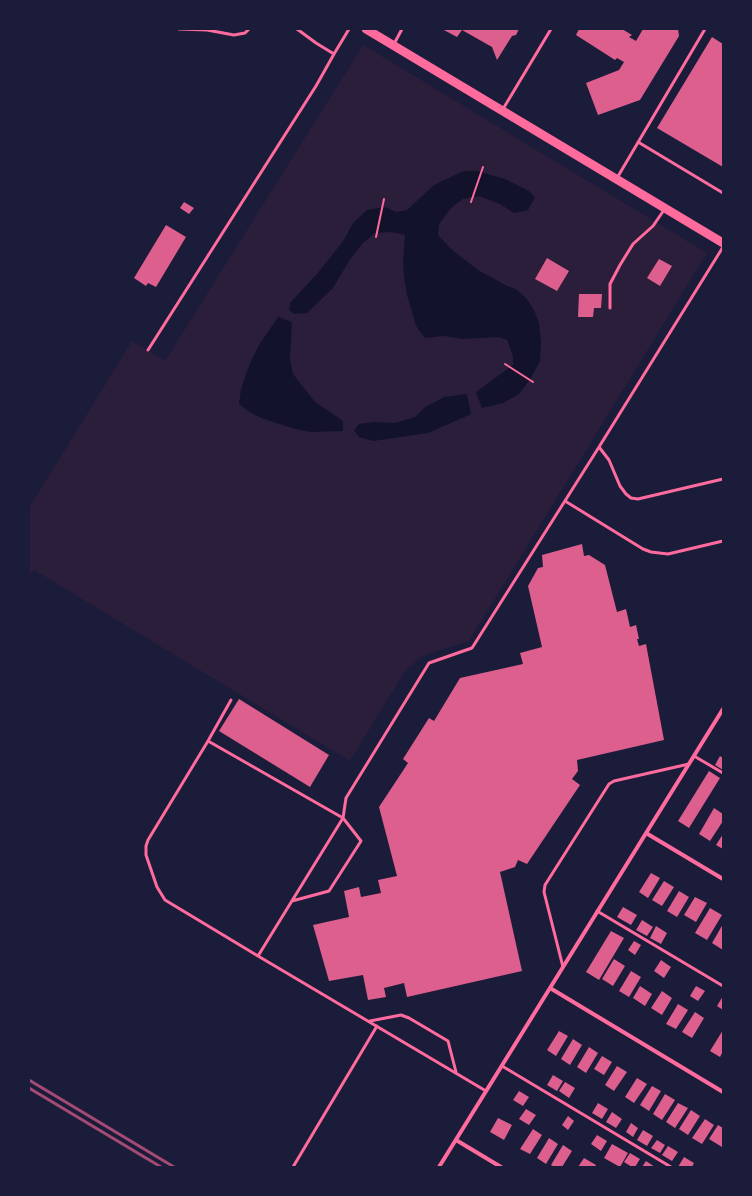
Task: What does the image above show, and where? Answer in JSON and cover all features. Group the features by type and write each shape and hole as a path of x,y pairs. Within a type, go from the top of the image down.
{"main road":[{"path":"366,29 723,243"}],"street":[{"path":"439,1167 723,709"},
{"path":"646,833 723,879"},
{"path":"550,988 723,1092"},
{"path":"456,1140 501,1167"}],"lane":[{"path":"179,29 207,30 234,35 245,33 249,29"},
{"path":"297,29 316,44 334,54"},
{"path":"148,350 316,86 350,29"},
{"path":"393,45 402,29"},
{"path":"502,111 551,29"},
{"path":"616,179 705,29"},
{"path":"638,142 723,193"},
{"path":"610,308 610,284 620,265 633,244 653,226 666,209"},
{"path":"258,956 343,818 346,798 429,663 472,648 723,247"},
{"path":"599,447 609,460 620,486 626,494 632,498 638,499 723,478"},
{"path":"565,501 643,549 651,552 668,554 723,541"},
{"path":"231,700 148,840 146,846 146,855 157,887 165,900 486,1090"},
{"path":"208,741 343,818 361,840 329,891 292,901"},
{"path":"694,756 723,773"},
{"path":"563,967 544,892 545,885 609,784 614,781 689,764"},
{"path":"597,911 723,986"},
{"path":"370,1021 401,1015 409,1018 448,1041 456,1073"},
{"path":"293,1167 377,1026"},
{"path":"502,1066 671,1167"}],"path":[{"path":"472,202 482,167"},
{"path":"376,237 384,199"},
{"path":"505,364 533,382"}],"shaded area":[{"path":"363,45 707,253 469,641 422,656 405,671 350,761 34,570 29,577 29,508 132,341 165,361"},
{"path":"464,171 477,171 505,179 529,191 535,197 528,210 514,213 500,204 479,196 463,199 452,207 439,224 438,235 451,249 478,270 507,286 516,289 526,298 534,310 539,323 541,342 540,361 531,378 519,394 503,403 482,408 476,392 513,365 513,357 507,340 499,337 462,339 444,336 425,338 416,326 407,295 403,261 405,235 391,232 375,233 363,243 351,258 333,288 307,313 294,314 289,310 290,303 317,274 344,240 353,223 367,210 385,207 396,212 407,210 434,185"},
{"path":"278,317 292,322 290,359 293,374 315,402 343,421 343,431 311,432 295,429 261,418 239,404 241,389 250,363 259,345"},
{"path":"467,394 471,414 428,433 373,441 359,437 354,430 359,424 373,422 395,423 415,417 424,408 444,397"}],"building":[{"path":"442,29 519,29 516,35 512,36 497,60 492,47 462,30 457,37"},
{"path":"579,29 622,29 632,35 629,37 636,41 643,29 678,29 679,36 640,100 598,115 586,83 619,70 624,62 617,58 615,60 576,35"},
{"path":"712,37 723,44 723,167 657,128"},
{"path":"184,202 194,208 189,214 180,208"},
{"path":"166,225 186,237 156,287 148,283 146,286 134,278"},
{"path":"547,258 569,271 557,291 535,279"},
{"path":"659,259 672,266 660,286 647,278"},
{"path":"579,294 602,294 601,308 594,308 593,317 578,317"},
{"path":"582,544 584,556 589,555 605,565 617,612 626,609 630,627 636,625 639,646 646,644 664,740 577,760 578,771 572,779 580,785 527,864 518,860 515,867 500,872 522,971 407,997 404,983 384,988 386,997 368,1000 363,975 329,981 313,925 349,917 344,891 359,887 361,897 381,893 378,880 397,876 379,807 408,763 403,759 429,718 434,721 460,678 523,664 520,653 542,647 528,586 538,568 543,567 542,555"},
{"path":"239,699 329,755 310,787 219,731"},
{"path":"720,756 723,758 723,770 715,765"},
{"path":"709,771 720,778 689,828 678,821"},
{"path":"714,808 723,814 723,821 710,841 699,834"},
{"path":"723,834 723,849 716,845"},
{"path":"651,873 660,878 648,898 639,892"},
{"path":"664,881 674,887 662,906 652,900"},
{"path":"679,891 689,897 677,917 667,911"},
{"path":"695,897 707,903 696,922 684,915"},
{"path":"623,907 637,915 631,925 617,917"},
{"path":"710,908 722,915 707,940 695,933"},
{"path":"642,920 653,927 647,936 636,930"},
{"path":"723,924 723,950 712,943"},
{"path":"656,926 667,933 661,944 650,938"},
{"path":"611,931 624,938 599,980 586,972"},
{"path":"634,941 641,945 635,955 628,950"},
{"path":"614,959 625,966 613,986 602,979"},
{"path":"661,960 671,967 664,978 654,971"},
{"path":"631,971 641,977 629,997 619,991"},
{"path":"640,986 652,994 645,1006 633,998"},
{"path":"696,986 705,991 698,1001 690,996"},
{"path":"662,991 672,998 662,1015 651,1008"},
{"path":"723,996 723,1010 717,1006"},
{"path":"678,1004 688,1010 676,1029 666,1024"},
{"path":"695,1012 704,1018 692,1038 682,1032"},
{"path":"723,1030 723,1051 720,1057 710,1051"},
{"path":"559,1031 568,1036 556,1056 547,1050"},
{"path":"573,1039 582,1045 570,1065 561,1059"},
{"path":"589,1047 598,1053 586,1073 577,1067"},
{"path":"602,1056 612,1062 604,1075 594,1069"},
{"path":"617,1066 627,1072 614,1091 605,1085"},
{"path":"553,1075 563,1081 557,1091 547,1085"},
{"path":"637,1078 647,1084 634,1103 625,1097"},
{"path":"565,1082 575,1088 569,1098 559,1091"},
{"path":"652,1086 661,1091 649,1111 640,1105"},
{"path":"519,1091 529,1097 523,1106 513,1100"},
{"path":"665,1094 675,1100 662,1120 653,1114"},
{"path":"598,1103 608,1109 602,1119 592,1113"},
{"path":"678,1103 688,1108 675,1128 666,1122"},
{"path":"526,1109 536,1115 529,1125 519,1119"},
{"path":"691,1110 700,1116 688,1135 679,1129"},
{"path":"612,1112 622,1119 616,1128 606,1122"},
{"path":"568,1116 574,1121 568,1130 562,1125"},
{"path":"498,1118 512,1125 504,1140 490,1132"},
{"path":"705,1119 714,1125 702,1144 692,1138"},
{"path":"631,1123 638,1128 633,1137 626,1132"},
{"path":"718,1125 723,1128 722,1147 709,1139"},
{"path":"533,1129 542,1135 530,1154 520,1149"},
{"path":"643,1130 653,1136 647,1146 637,1140"},
{"path":"597,1135 607,1141 601,1151 591,1144"},
{"path":"549,1138 558,1144 546,1164 537,1158"},
{"path":"657,1140 665,1145 660,1153 651,1148"},
{"path":"612,1144 628,1153 620,1167 604,1158"},
{"path":"563,1145 572,1151 562,1167 554,1167 551,1165"},
{"path":"668,1146 678,1152 672,1161 662,1155"},
{"path":"630,1153 640,1159 635,1167 632,1167 624,1162"},
{"path":"684,1157 694,1163 692,1167 678,1167"},
{"path":"584,1158 596,1165 595,1167 578,1167"},
{"path":"646,1161 655,1167 642,1167"}],"railway":[{"path":"29,1080 174,1167"},
{"path":"29,1088 161,1167"}]}
